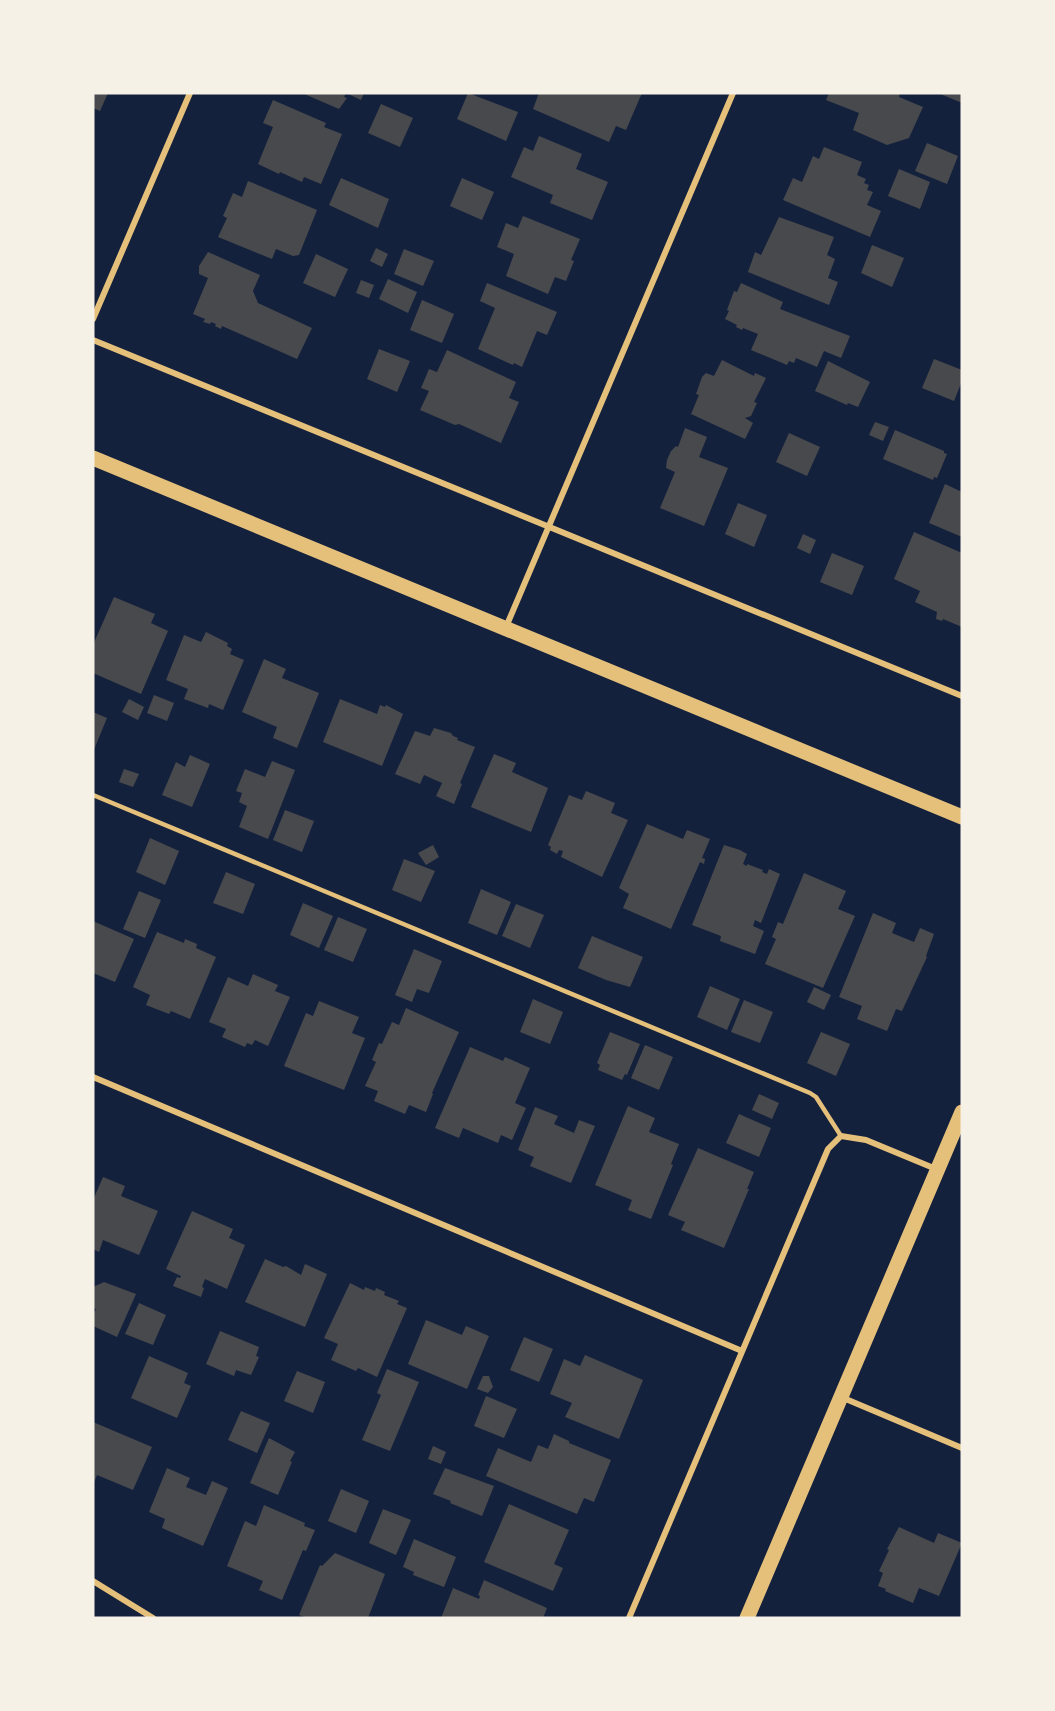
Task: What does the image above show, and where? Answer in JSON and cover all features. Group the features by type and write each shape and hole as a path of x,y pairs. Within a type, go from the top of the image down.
{"main road":[{"path":"93,458 962,817"},
{"path":"747,1618 962,1112"}],"street":[{"path":"93,319 190,93"},
{"path":"506,627 733,93"},
{"path":"93,340 962,696"},
{"path":"93,1077 742,1351"},
{"path":"629,1618 828,1149 841,1136 866,1140 937,1170"},
{"path":"841,1397 962,1448"},
{"path":"93,1581 153,1618"}],"lane":[{"path":"93,795 810,1093 816,1097 841,1136"}],"building":[{"path":"93,93 108,93 100,111 93,108"},
{"path":"302,93 346,93 344,97 347,98 339,109"},
{"path":"346,93 364,93 361,100"},
{"path":"468,93 518,112 506,141 457,119"},
{"path":"539,93 642,93 626,130 616,126 609,142 533,109"},
{"path":"829,93 900,93 899,97 923,107 909,138 887,145 853,130 859,113 826,100"},
{"path":"938,93 962,93 962,103"},
{"path":"273,100 326,123 324,127 342,134 321,184 304,177 302,182 258,164 273,127 263,123"},
{"path":"381,104 413,118 400,147 368,133"},
{"path":"539,136 582,154 576,169 608,182 592,220 550,203 553,195 511,177 524,147 533,151"},
{"path":"927,143 958,156 947,184 915,171"},
{"path":"824,147 862,162 857,175 866,179 864,183 869,185 867,190 873,192 867,205 881,211 870,237 783,200 793,178 802,182 813,156 819,159"},
{"path":"899,169 930,182 920,209 888,196"},
{"path":"341,178 389,199 378,228 329,205"},
{"path":"462,178 494,192 482,220 450,206"},
{"path":"248,181 317,210 299,255 293,256 276,249 272,259 218,237 227,218 223,216 233,193 242,197"},
{"path":"523,216 580,239 571,260 574,261 566,281 555,277 548,294 506,276 514,254 497,247 506,223 518,228"},
{"path":"779,217 834,237 827,255 835,259 828,278 838,282 829,305 748,272 755,252 761,255"},
{"path":"872,245 904,258 892,287 861,273"},
{"path":"376,248 388,254 382,267 370,261"},
{"path":"404,249 434,261 423,286 394,274"},
{"path":"208,252 260,275 253,291 258,303 312,328 297,359 222,326 221,329 211,322 210,324 203,322 205,319 193,314 208,278 199,274 199,266"},
{"path":"316,254 348,269 335,297 303,283"},
{"path":"388,279 417,292 408,313 379,299"},
{"path":"361,280 374,285 369,298 356,293"},
{"path":"487,283 557,312 547,335 537,331 522,367 478,349 495,308 480,301"},
{"path":"741,283 783,302 780,309 850,336 841,358 824,351 817,367 796,358 794,363 789,361 787,365 751,350 758,334 743,328 742,330 725,319 734,291 737,292"},
{"path":"422,300 454,314 442,343 410,330"},
{"path":"379,349 410,361 397,392 367,379"},
{"path":"447,350 516,382 509,398 519,402 501,443 420,410 429,391 421,388 429,369 437,372"},
{"path":"934,359 962,370 962,381 954,401 922,388"},
{"path":"722,360 754,376 755,373 766,378 754,402 757,403 751,416 745,418 753,423 745,439 691,414 699,395 696,394 702,377 706,373 714,376"},
{"path":"828,361 870,382 858,407 848,403 847,405 815,391"},
{"path":"875,422 889,427 883,441 869,435"},
{"path":"685,428 707,437 699,457 728,468 704,526 660,508 675,472 666,468 667,460 671,451 676,446 678,447"},
{"path":"895,430 947,454 937,478 934,477 933,480 883,459"},
{"path":"789,433 820,447 807,476 776,462"},
{"path":"945,484 962,492 962,537 929,523"},
{"path":"738,503 767,515 754,547 725,534"},
{"path":"914,532 962,553 962,627 943,619 942,621 936,619 937,612 915,602 920,591 894,579"},
{"path":"803,534 816,540 810,554 797,548"},
{"path":"832,553 864,566 852,595 820,582"},
{"path":"114,597 155,614 151,623 168,631 141,694 93,673 93,645"},
{"path":"206,632 228,643 227,646 232,649 230,654 244,660 223,710 209,704 208,708 184,699 188,689 166,680 184,635 201,642"},
{"path":"264,659 286,669 282,678 319,693 297,748 273,738 277,727 242,712"},
{"path":"154,695 174,703 167,721 147,713"},
{"path":"129,699 144,707 138,720 122,712"},
{"path":"340,699 377,714 380,705 385,707 386,705 403,714 382,766 323,742"},
{"path":"93,712 107,718 93,752"},
{"path":"434,728 451,733 458,738 457,740 475,747 454,804 436,796 442,783 424,775 420,784 395,774 415,731 430,736"},
{"path":"494,754 516,763 512,772 548,788 531,832 471,807"},
{"path":"190,755 210,764 192,807 162,795 176,762 185,767"},
{"path":"272,761 295,770 268,839 239,827 247,806 239,802 242,793 236,791 245,769 265,777"},
{"path":"124,769 139,774 133,787 119,782"},
{"path":"586,791 615,803 611,813 628,820 602,877 561,857 563,851 559,850 557,854 550,850 551,847 548,845 569,795 582,800"},
{"path":"285,810 314,821 302,852 273,840"},
{"path":"647,824 683,839 687,830 710,839 702,858 705,859 704,864 700,862 671,929 623,908 629,894 619,888"},
{"path":"150,838 179,851 165,885 136,872"},
{"path":"433,845 439,857 426,865 418,853"},
{"path":"724,845 747,854 743,864 763,870 762,872 767,874 769,869 780,874 761,923 755,920 753,926 764,931 755,954 720,941 721,936 692,925"},
{"path":"404,859 435,871 421,902 392,890"},
{"path":"226,872 255,884 243,914 213,903"},
{"path":"804,873 846,891 838,909 855,916 823,988 765,964 776,939 772,937 778,922 783,924"},
{"path":"481,889 511,902 497,935 468,923"},
{"path":"139,891 161,900 145,938 123,929"},
{"path":"303,903 333,916 319,948 290,935"},
{"path":"516,904 544,915 530,948 502,936"},
{"path":"873,913 896,923 892,933 914,942 920,928 934,934 927,957 902,1011 896,1009 887,1031 857,1019 862,1006 839,997"},
{"path":"338,917 367,929 353,962 324,950"},
{"path":"93,921 134,939 115,982 93,973"},
{"path":"157,932 184,943 185,939 197,944 196,948 216,957 190,1019 171,1011 169,1014 146,1005 150,995 133,987"},
{"path":"592,936 643,957 630,987 578,968"},
{"path":"414,949 442,961 429,993 417,989 412,1002 395,995"},
{"path":"253,974 278,985 275,991 290,997 268,1046 255,1040 252,1045 247,1043 245,1047 222,1037 226,1029 209,1022 228,977 248,986"},
{"path":"710,986 740,999 727,1030 697,1017"},
{"path":"814,987 831,995 824,1010 807,1002"},
{"path":"533,999 563,1012 550,1044 520,1032"},
{"path":"744,1000 773,1012 760,1043 731,1032"},
{"path":"319,1001 359,1017 352,1033 365,1038 344,1090 284,1066 306,1013 313,1016"},
{"path":"406,1008 459,1032 426,1112 409,1105 405,1114 374,1101 378,1091 365,1086 376,1062 372,1060 379,1043 382,1044 392,1022 399,1025"},
{"path":"610,1032 640,1044 627,1075 625,1074 622,1080 598,1070 600,1065 597,1063"},
{"path":"821,1032 850,1044 836,1076 807,1063"},
{"path":"645,1045 673,1057 659,1090 631,1078"},
{"path":"470,1047 503,1061 505,1057 530,1068 515,1103 526,1108 512,1140 501,1135 498,1143 463,1128 459,1138 435,1128"},
{"path":"759,1094 779,1103 772,1119 752,1110"},
{"path":"628,1106 655,1118 649,1132 679,1144 651,1219 628,1210 632,1200 595,1185"},
{"path":"535,1107 558,1116 554,1124 574,1133 579,1120 595,1126 571,1183 530,1166 534,1157 518,1150"},
{"path":"739,1114 771,1128 759,1157 726,1143"},
{"path":"698,1148 754,1172 724,1248 681,1230 685,1222 668,1215"},
{"path":"103,1177 125,1186 121,1196 158,1211 139,1255 103,1240 99,1252 93,1249 93,1200"},
{"path":"192,1211 233,1229 229,1238 245,1245 227,1289 205,1279 201,1297 173,1286 177,1277 181,1276 166,1269"},
{"path":"265,1259 283,1267 286,1266 301,1275 305,1264 327,1274 305,1327 245,1302"},
{"path":"104,1282 136,1294 117,1337 93,1326 93,1315 96,1309 93,1308 93,1287"},
{"path":"350,1283 364,1290 365,1287 375,1291 376,1288 385,1292 384,1295 399,1301 397,1304 407,1308 377,1377 358,1368 356,1371 331,1360 338,1344 324,1338"},
{"path":"139,1303 166,1315 153,1345 125,1334"},
{"path":"426,1320 462,1335 466,1326 489,1336 467,1389 408,1364"},
{"path":"220,1331 259,1347 256,1356 259,1357 251,1375 236,1370 234,1376 206,1364"},
{"path":"524,1337 553,1349 539,1382 510,1370"},
{"path":"585,1355 643,1380 619,1439 565,1417 572,1403 550,1394 564,1359 580,1366"},
{"path":"149,1356 188,1373 184,1383 191,1386 177,1418 131,1398"},
{"path":"387,1369 419,1382 390,1451 362,1440 381,1395 377,1393"},
{"path":"297,1371 325,1382 313,1413 284,1401"},
{"path":"483,1376 489,1376 493,1387 488,1393 477,1389"},
{"path":"486,1396 517,1409 504,1438 474,1426"},
{"path":"241,1411 270,1423 257,1453 228,1440"},
{"path":"93,1422 152,1447 133,1490 97,1475 93,1485"},
{"path":"554,1434 569,1443 611,1460 594,1502 584,1498 577,1514 486,1476 498,1448 531,1462 538,1445 548,1449"},
{"path":"269,1438 295,1452 278,1495 250,1483"},
{"path":"433,1446 446,1452 441,1464 428,1459"},
{"path":"167,1468 190,1478 186,1487 206,1495 212,1481 228,1488 203,1546 162,1528 165,1519 149,1512"},
{"path":"445,1468 494,1486 482,1516 433,1494"},
{"path":"341,1489 369,1501 356,1533 328,1521"},
{"path":"509,1504 569,1530 554,1564 563,1568 553,1591 484,1562"},
{"path":"264,1505 305,1523 304,1526 315,1530 306,1551 303,1550 282,1600 259,1590 263,1581 227,1566 245,1521 256,1526"},
{"path":"383,1509 411,1520 396,1555 369,1543"},
{"path":"899,1527 934,1543 938,1533 962,1543 939,1596 919,1588 913,1603 878,1586 883,1573 879,1571 889,1550 887,1549"},
{"path":"414,1539 456,1557 444,1587 413,1575 414,1572 403,1567"},
{"path":"335,1553 385,1574 368,1618 307,1618 299,1615 320,1565 322,1566"},
{"path":"484,1580 547,1608 543,1618 441,1618 453,1588 479,1599 478,1595"}]}
